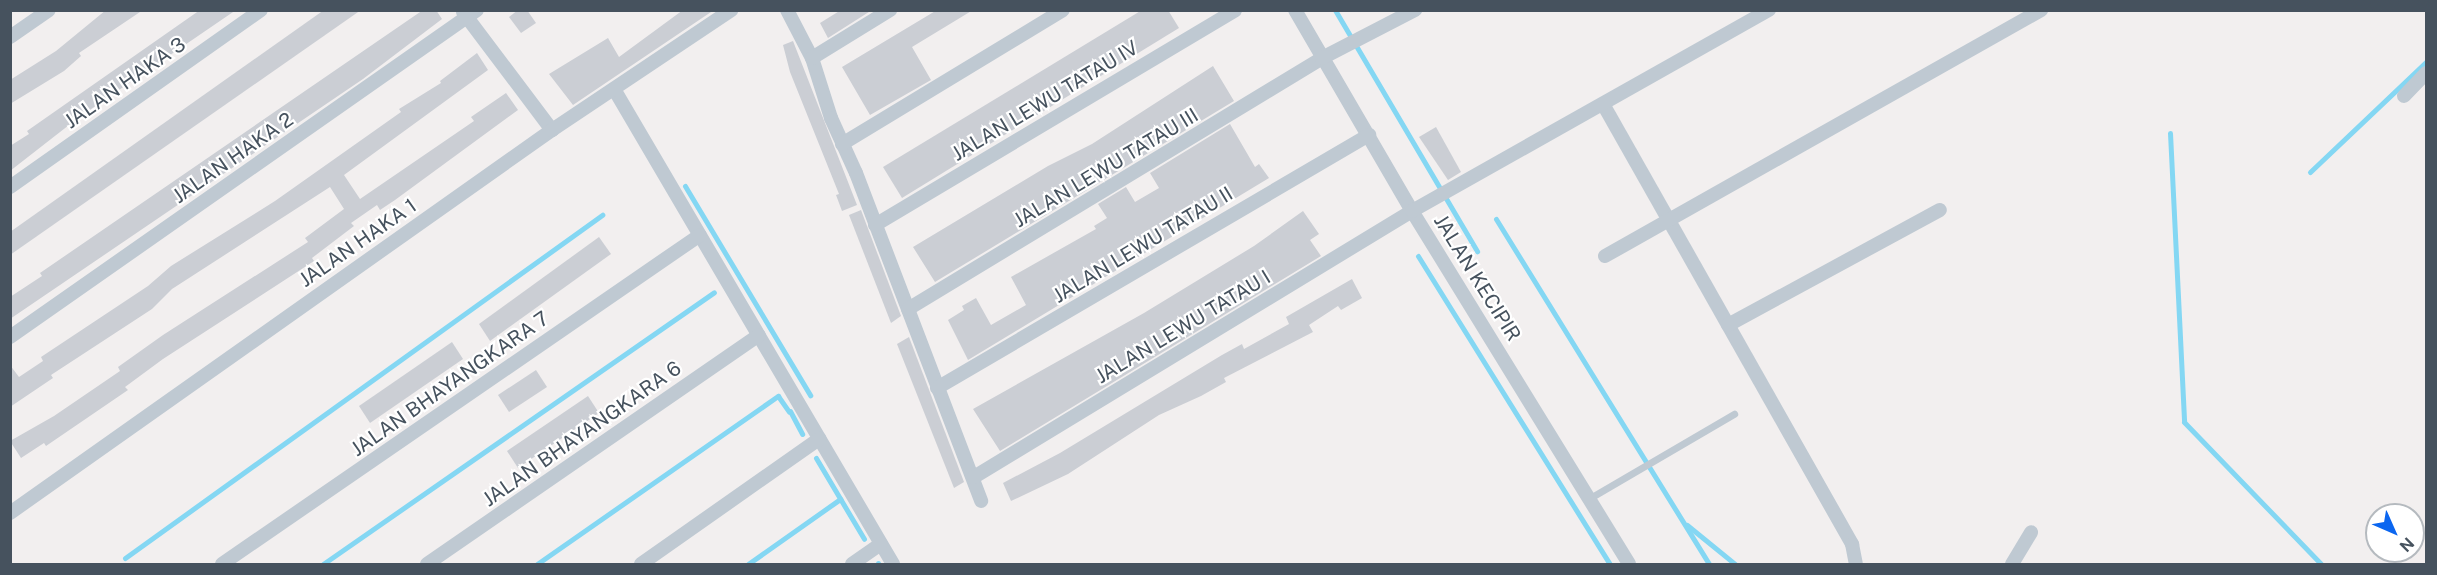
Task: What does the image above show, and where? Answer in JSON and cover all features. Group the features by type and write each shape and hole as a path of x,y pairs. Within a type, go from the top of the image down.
{"street":[{"path":"10,38 49,10"},
{"name":"JALAN HAKA 3","path":"10,187 261,10"},
{"name":"JALAN HAKA 1","path":"10,513 552,130 731,10"},
{"path":"787,10 812,58 842,144 974,477 981,501"},
{"path":"812,58 890,10"},
{"path":"842,144 1064,10"},
{"name":"JALAN LEWU TATAU IV","path":"874,225 1235,10"},
{"name":"JALAN KECIPIR","path":"1295,10 1412,211 1629,564"},
{"name":"JALAN LEWU TATAU III","path":"908,309 1322,58 1415,10"},
{"name":"JALAN LEWU TATAU I","path":"974,477 1412,211 1769,10"},
{"path":"1605,256 2041,10"},
{"path":"469,13 552,130"},
{"name":"JALAN HAKA 2","path":"10,337 469,13"},
{"path":"2404,96 2427,73"},
{"path":"614,89 893,564"},
{"path":"1604,104 1852,544 1856,564"},
{"name":"JALAN LEWU TATAU II","path":"937,388 1368,135"},
{"path":"1728,325 1940,210"},
{"name":"JALAN BHAYANGKARA 7","path":"222,564 700,235"},
{"name":"JALAN BHAYANGKARA 6","path":"427,564 759,335"},
{"path":"641,564 819,438"},
{"path":"2012,564 2031,532"},
{"path":"852,564 881,544"}],"lane":[{"path":"1590,498 1734,414"}],"building":[{"path":"106,10 143,10 79,53 81,56 64,71 10,104 10,80 56,51"},
{"path":"200,10 236,10 78,118 10,171 10,146 29,134 27,131"},
{"path":"324,10 361,10 10,255 10,232"},
{"path":"423,10 436,10 442,19 363,79 10,319 10,297 42,276 40,273"},
{"path":"518,10 527,10 536,23 521,33 509,17"},
{"path":"683,10 714,10 573,105 549,74 608,38 619,57"},
{"path":"841,10 872,10 828,38 820,23"},
{"path":"937,10 973,10 912,47 931,80 870,115 842,67"},
{"path":"1142,10 1168,10 1179,28 902,198 883,167"},
{"path":"793,41 857,205 842,211 836,195 839,194 790,72 783,45"},
{"path":"477,53 488,70 344,175 360,199 474,121 471,117 506,93 518,110 395,200 380,210 377,205 351,223 354,226 312,258 314,261 163,359 125,387 128,390 46,446 44,443 21,458 10,441 54,416 120,371 118,367 163,335 308,242 305,238 344,209 330,187 172,289 152,309 51,375 53,378 10,407 10,365 19,377 43,361 41,357 148,286 171,266 275,201 401,112 399,109 441,83 440,81"},
{"path":"1213,66 1234,101 935,282 913,247 1048,166 1092,144"},
{"path":"1230,124 1255,167 1259,164 1269,178 968,360 948,320 964,310 962,306 976,298 991,325 1026,305 1011,277 1096,229 1094,226 1107,218 1098,204 1126,187 1135,202 1159,188 1150,173"},
{"path":"1436,127 1461,172 1448,180 1419,137"},
{"path":"861,210 901,316 891,323 849,215"},
{"path":"1303,211 1319,234 1310,240 1321,256 1000,451 973,409 1144,313 1254,246"},
{"path":"599,237 611,254 490,341 479,324"},
{"path":"1352,279 1362,298 1341,310 1338,306 1309,325 1313,332 1224,378 1226,382 1201,396 1159,415 1068,474 1011,501 1003,483 1060,453 1222,355 1242,344 1244,349 1289,324 1286,317"},
{"path":"909,337 964,482 954,488 897,344"},
{"path":"452,342 463,359 370,423 359,406"},
{"path":"536,370 547,387 509,412 498,395"},
{"path":"588,396 599,413 518,468 507,451"}],"waterway":[{"path":"1335,10 1477,251"},
{"path":"2310,172 2426,62"},
{"path":"2170,133 2184,422 2321,564"},
{"path":"685,186 810,395"},
{"path":"125,558 602,215"},
{"path":"1496,219 1709,564"},
{"path":"1418,256 1610,564"},
{"path":"323,564 714,292"},
{"path":"537,564 778,396 789,412"},
{"path":"790,411 802,434"},
{"path":"816,458 864,539"},
{"path":"748,564 840,499"},
{"path":"1687,525 1735,564"}]}
